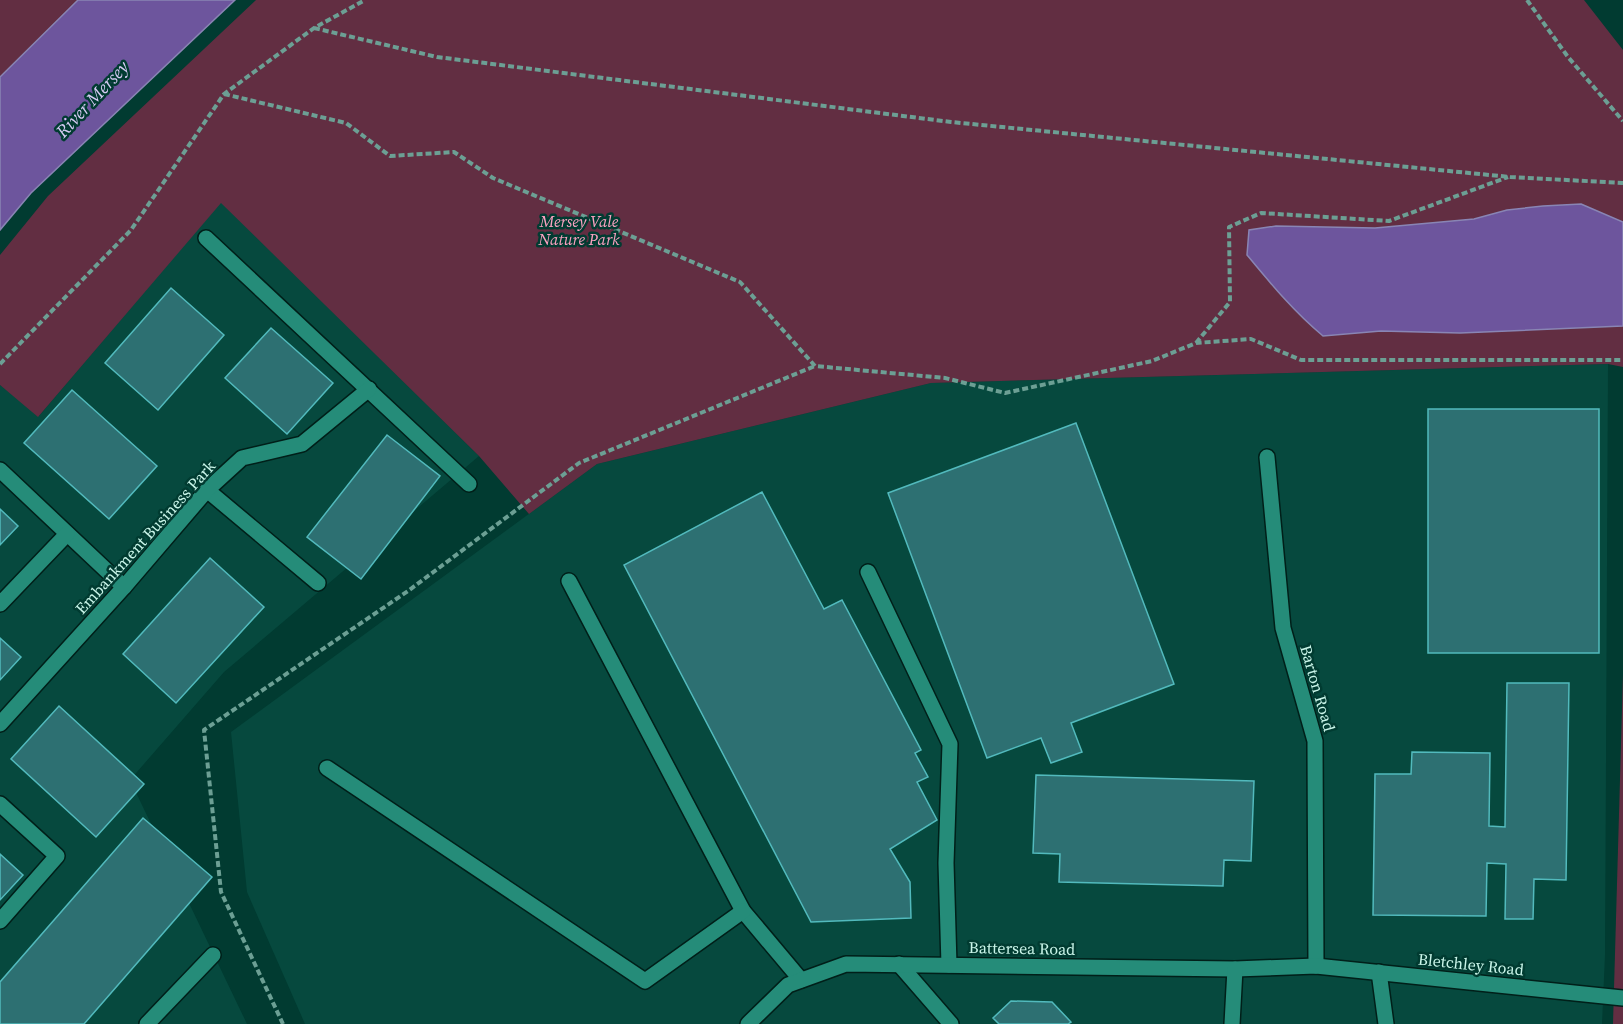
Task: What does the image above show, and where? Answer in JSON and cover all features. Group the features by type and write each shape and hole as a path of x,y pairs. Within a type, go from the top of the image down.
{"street":[{"path":"206,238 469,484"},
{"name":"Embankment Business Park","path":"0,724 124,587 207,490 242,458 302,444 369,389"},
{"name":"Barton Road","path":"1267,458 1283,628 1315,741 1316,966"},
{"path":"0,470 124,587"},
{"path":"207,490 318,583"},
{"path":"0,604 67,534"},
{"path":"868,572 950,744 946,863 949,965"},
{"path":"568,581 744,911 801,980"},
{"path":"327,768 645,981 744,911"},
{"path":"0,804 57,856 0,921"},
{"path":"147,1024 213,955"},
{"name":"Battersea Road","path":"748,1024 788,985 846,964 1235,969 1316,966"},
{"path":"899,964 951,1024"},
{"name":"Bletchley Road","path":"1316,966 1623,998"},
{"path":"1232,1024 1235,969"},
{"path":"1379,972 1386,1024"}],"path":[{"path":"0,364 131,230 224,94 314,28 365,0"},
{"path":"1527,0 1568,57 1623,121"},
{"path":"314,28 437,57 951,122 1510,177 1623,183"},
{"path":"224,94 346,123 390,156 454,152 493,178 741,282 815,366"},
{"path":"1196,343 1230,302 1228,227 1261,213 1389,221 1510,177"},
{"path":"283,1024 221,892 204,730 408,591 579,463 815,366 945,378 1005,393 1152,361 1196,343 1251,339 1302,360 1623,360"}],"shaded area":[{"path":"221,202 479,456 224,672 130,780 247,1024 0,1024 0,385 39,416"},
{"path":"1608,364 1605,955 1602,1024 305,1024 247,892 231,732 597,464 931,383"}],"green space":[{"path":"0,0 78,0 0,77"},
{"name":"Mersey Vale Nature Park","path":"256,0 1584,0 1623,50 1623,367 1608,364 931,383 597,464 529,514 479,456 221,203 38,417 0,385 0,255 48,196"},
{"path":"1623,674 1623,1024 1613,1024"}],"water":[{"name":"River Mersey","path":"78,0 235,0 31,193 0,230 0,77"},
{"path":"1581,204 1623,222 1623,326 1460,333 1381,331 1323,336 1274,287 1247,255 1249,230 1276,226 1375,228 1474,219 1507,210"}],"building":[{"path":"171,288 224,335 158,410 105,363"},
{"path":"271,328 333,383 287,434 225,378"},
{"path":"72,390 157,466 109,519 24,443"},
{"path":"1428,409 1599,409 1599,653 1428,653"},
{"path":"1076,423 1174,684 1071,723 1082,752 1051,763 1041,738 987,758 888,493"},
{"path":"387,435 440,476 361,579 307,537"},
{"path":"762,492 824,609 842,600 921,750 915,753 928,777 917,782 937,820 890,849 910,882 911,918 811,922 624,565"},
{"path":"0,509 18,526 0,545"},
{"path":"210,558 264,607 176,703 123,654"},
{"path":"0,638 21,657 0,680"},
{"path":"1507,683 1569,683 1566,880 1534,879 1533,919 1505,919 1506,864 1487,863 1486,916 1373,915 1375,774 1411,774 1412,752 1490,753 1489,826 1505,827"},
{"path":"59,706 144,784 96,837 11,759"},
{"path":"1036,775 1254,781 1251,861 1224,860 1223,886 1059,882 1060,854 1033,853"},
{"path":"143,818 212,877 84,1024 0,1024 0,982"},
{"path":"0,854 23,875 0,900"},
{"path":"1011,1001 1052,1002 1071,1022 1068,1024 999,1024 993,1018"}]}
